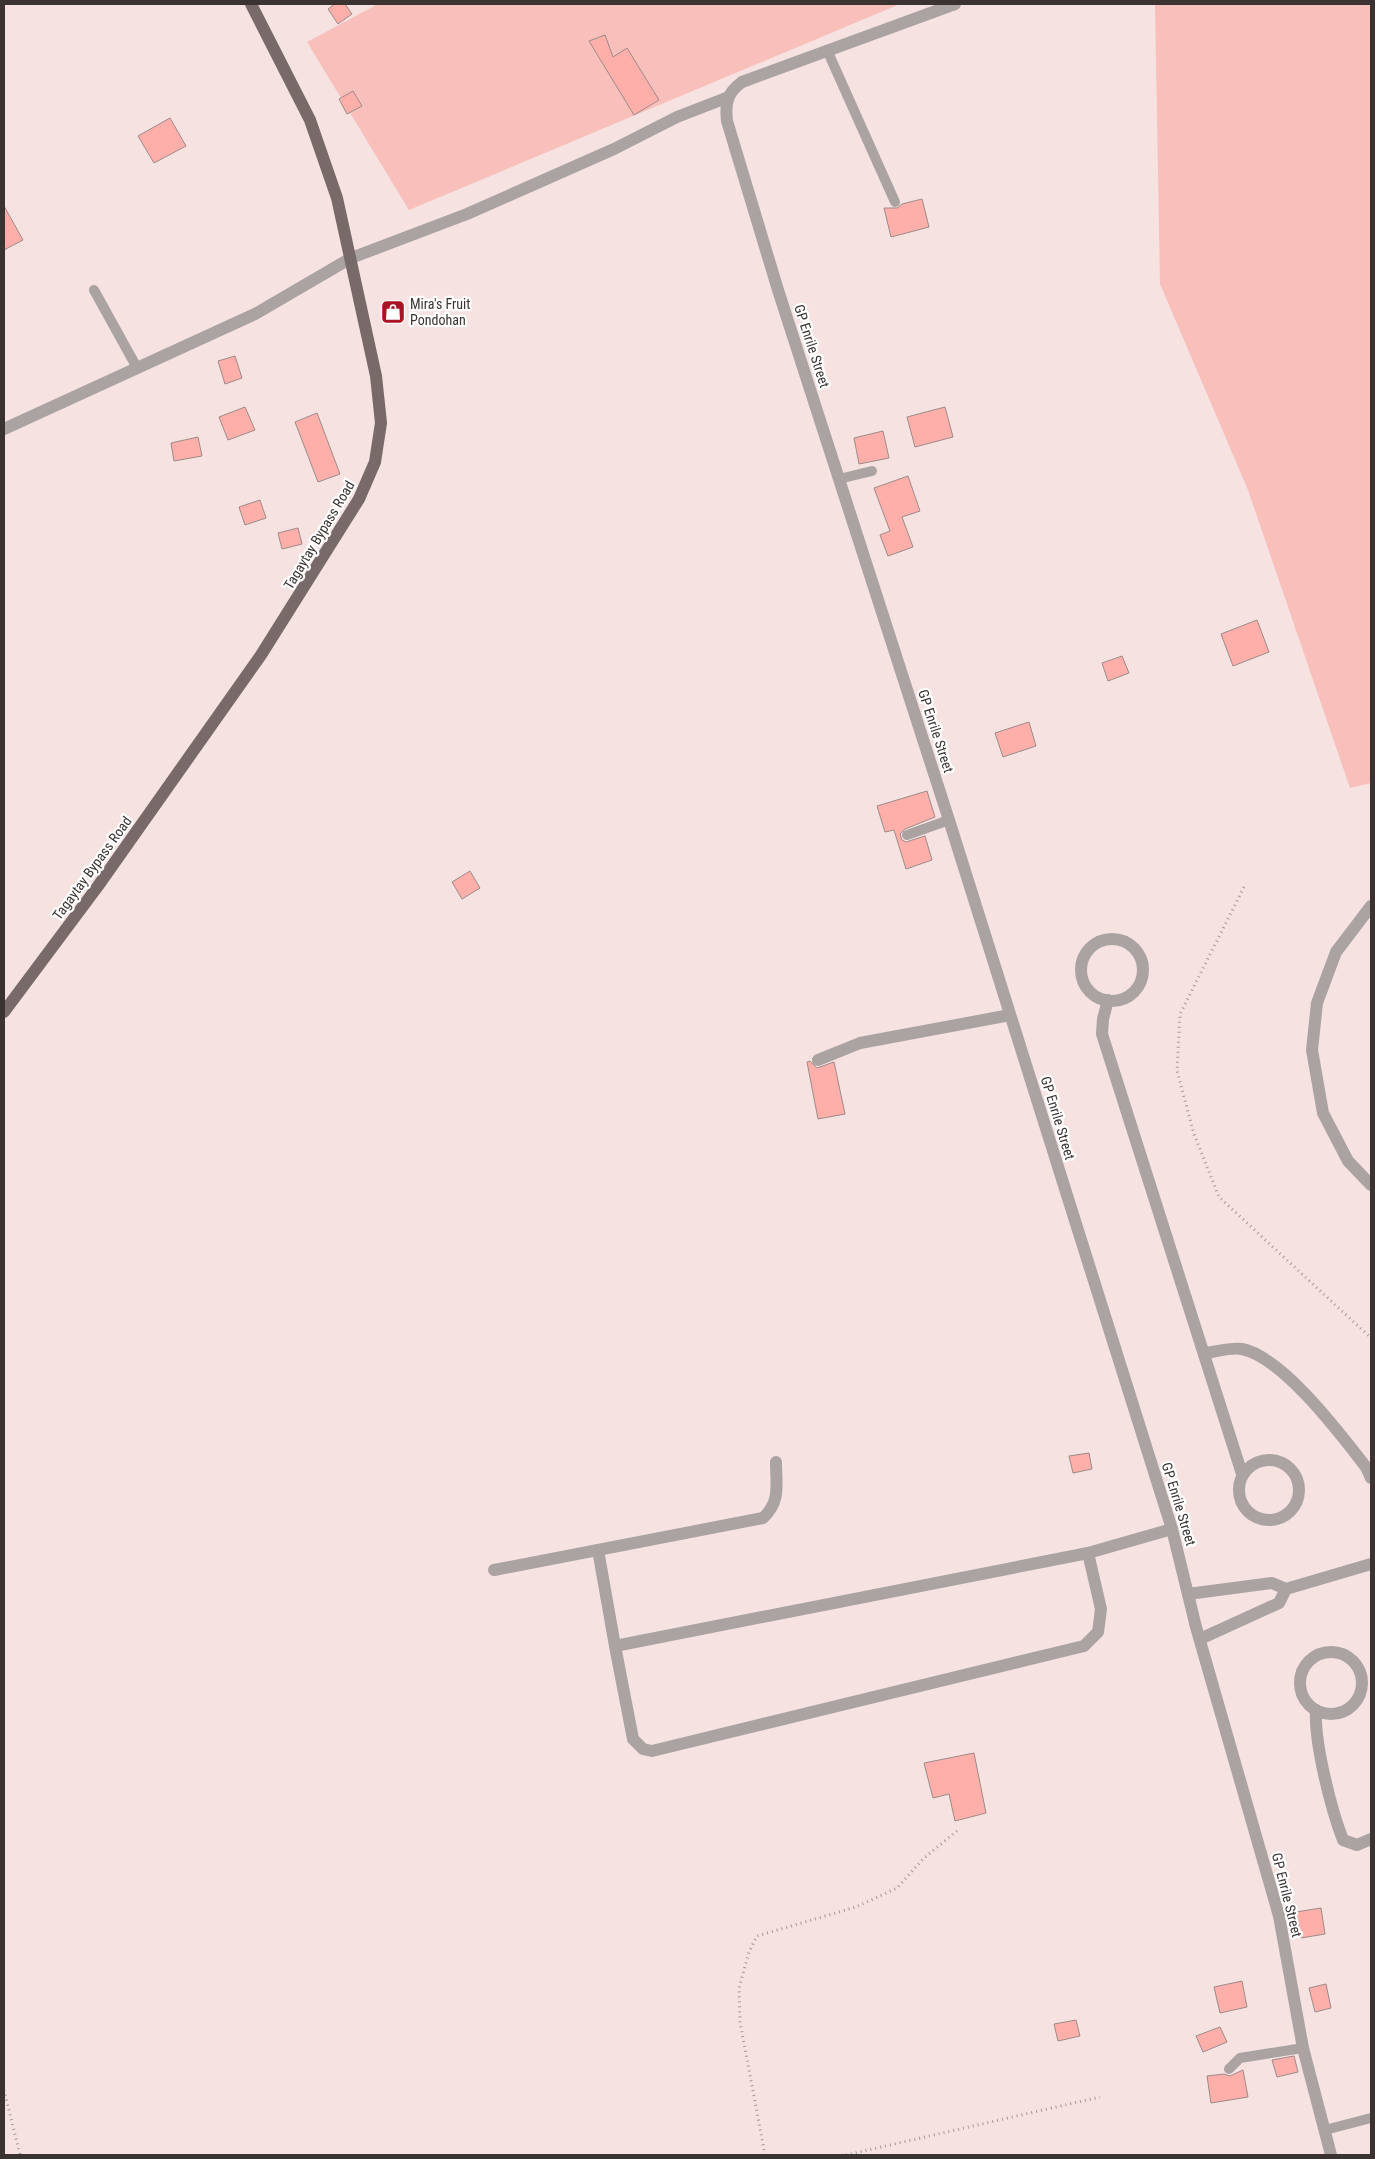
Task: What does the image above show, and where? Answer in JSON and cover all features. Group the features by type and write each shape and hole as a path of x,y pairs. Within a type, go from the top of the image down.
{"main road":[{"name":"Tagaytay Bypass Road","path":"4,1012 86,902 261,655 297,601 366,486 378,449 380,409 376,376 337,198 318,139 304,106 251,4"}],"street":[{"path":"4,429 136,366 255,314 351,258 467,214 614,149 677,117 726,98 732,90 748,79 955,4"},
{"name":"GP Enrile Street","path":"726,98 727,121 1172,1529 1200,1639 1279,1916 1302,2048 1332,2155"},
{"path":"1371,906 1336,952 1317,1003 1312,1050 1323,1113 1348,1161 1371,1185"},
{"path":"1117,939 1129,944 1138,952 1143,964 1142,977 1137,988 1129,996 1119,1000 1108,1000 1097,997 1089,990 1083,979 1082,967 1085,955 1093,945 1104,940 1117,939"},
{"path":"1108,1000 1103,1019 1102,1034 1242,1474 1238,1486 1240,1499 1246,1510 1254,1517 1264,1520 1276,1520 1294,1508 1299,1496 1300,1484 1295,1472 1286,1463 1274,1459 1261,1460 1250,1465 1242,1474"},
{"path":"818,1060 860,1043 1010,1015"},
{"path":"1204,1353 1242,1349 1268,1361 1315,1402 1366,1467 1371,1478"},
{"path":"494,1570 763,1518 773,1509 776,1499 776,1462"},
{"path":"615,1646 1088,1553 1172,1529"},
{"path":"598,1550 633,1739 642,1749 652,1751 1084,1646 1098,1632 1101,1609 1088,1553"},
{"path":"1188,1594 1272,1583 1286,1589 1371,1564"},
{"path":"1200,1639 1279,1603 1286,1589"},
{"path":"1316,1710 1326,1713 1337,1713 1356,1701 1361,1690 1361,1677 1356,1665 1347,1656 1335,1652 1323,1653 1312,1658 1304,1668 1300,1680 1301,1692 1307,1702 1316,1710 1316,1734 1337,1825 1343,1840 1357,1845 1371,1839"}],"lane":[{"path":"827,50 895,202"},
{"path":"94,290 136,366"},
{"path":"839,479 872,471"},
{"path":"907,835 949,820"},
{"path":"1229,2069 1240,2058 1302,2048"},
{"path":"1325,2130 1371,2118"}],"path":[{"path":"1244,887 1180,1014 1177,1071 1194,1134 1219,1197 1371,1338"},
{"path":"765,2155 740,2022 739,1988 749,1952 757,1936 856,1907 897,1888 923,1859 958,1830"},
{"path":"4,2090 20,2155"},
{"path":"846,2155 1100,2098"}],"shaded area":[{"path":"378,4 900,4 409,210 307,42"},
{"path":"1155,4 1371,4 1371,783 1350,788 1248,490 1160,284"}],"building":[{"path":"335,4 345,4 352,14 338,24 328,9"},
{"path":"605,35 613,57 627,48 659,100 634,115 589,41"},
{"path":"353,91 362,106 347,114 339,99"},
{"path":"170,118 186,146 154,163 138,136"},
{"path":"922,199 929,227 891,237 884,208 897,208 902,204"},
{"path":"4,206 23,240 4,250"},
{"path":"235,356 242,378 225,384 218,361"},
{"path":"245,407 255,430 228,440 219,417"},
{"path":"945,407 953,437 915,447 907,417"},
{"path":"317,413 340,474 318,482 295,422"},
{"path":"883,431 889,458 859,464 854,438"},
{"path":"198,437 202,456 174,461 171,443"},
{"path":"908,476 920,511 902,517 913,547 888,556 880,535 890,531 874,488"},
{"path":"260,500 266,518 245,525 239,507"},
{"path":"298,528 302,544 282,549 278,533"},
{"path":"1257,620 1269,652 1233,666 1221,634"},
{"path":"1122,656 1129,673 1108,681 1102,663"},
{"path":"1029,722 1036,746 1003,757 995,733"},
{"path":"927,791 935,817 905,829 900,834 902,840 906,842 925,836 932,860 906,869 894,830 885,832 877,806"},
{"path":"470,871 480,888 462,899 452,882"},
{"path":"810,1061 817,1068 834,1062 845,1114 818,1119 807,1062"},
{"path":"1089,1453 1092,1469 1073,1473 1069,1456"},
{"path":"974,1753 986,1813 955,1821 949,1794 933,1798 924,1763"},
{"path":"1321,1908 1325,1934 1301,1938 1296,1912"},
{"path":"1242,1981 1247,2007 1220,2013 1214,1987"},
{"path":"1326,1984 1331,2008 1315,2012 1309,1988"},
{"path":"1076,2020 1080,2036 1058,2041 1054,2024"},
{"path":"1220,2027 1227,2042 1203,2052 1196,2036"},
{"path":"1294,2056 1298,2072 1277,2077 1272,2060"},
{"path":"1243,2070 1248,2097 1211,2103 1207,2076 1224,2074 1230,2076"}],"place":[{"name":"Mira's Fruit Pondohan","path":"393,312"}]}
